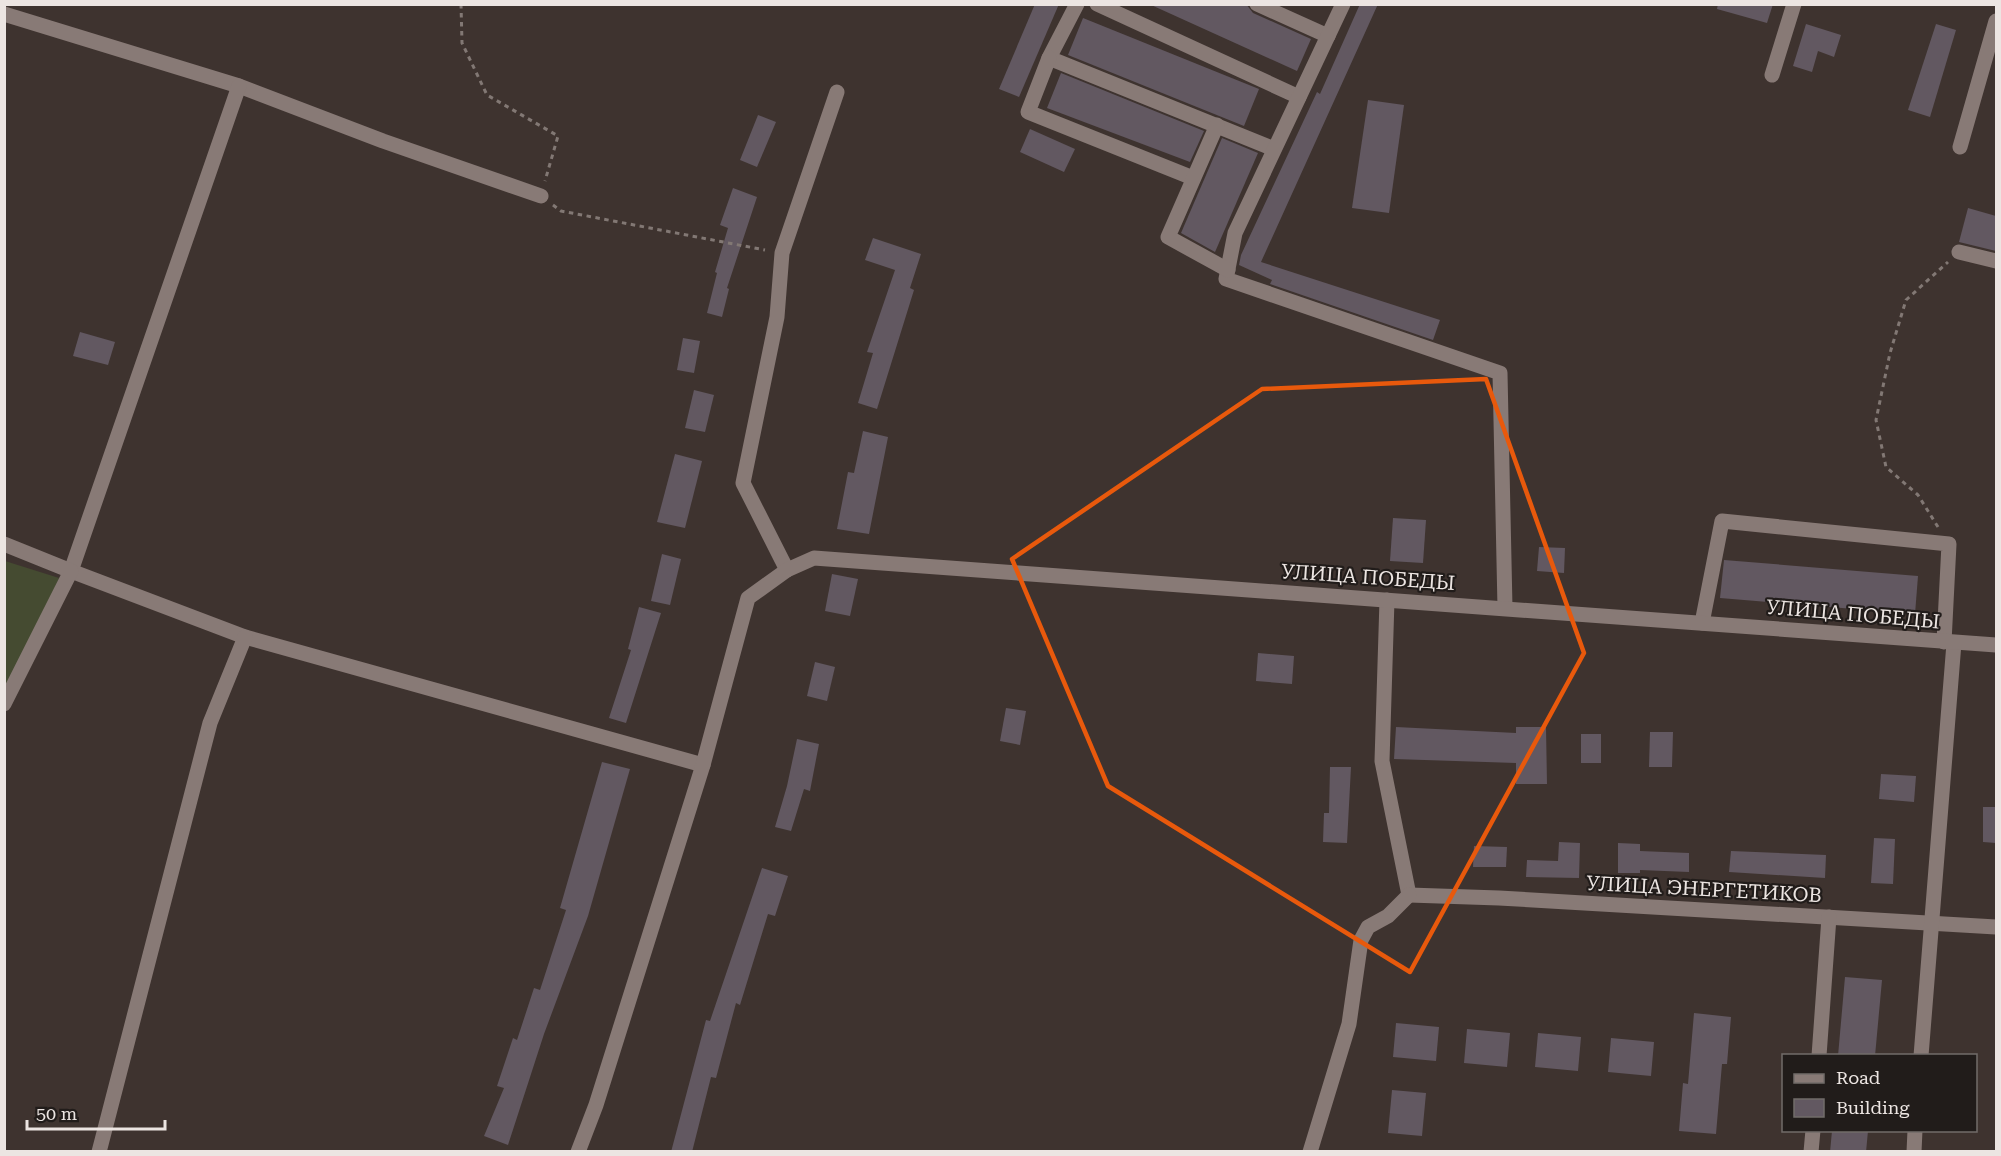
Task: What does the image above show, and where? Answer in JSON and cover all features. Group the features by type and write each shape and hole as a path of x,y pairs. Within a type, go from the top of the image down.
{"street":[{"path":"1077,4 1049,57 1028,112 1193,178"},
{"path":"1097,4 1299,97"},
{"path":"1257,4 1328,36"},
{"path":"1343,4 1235,233 1226,279 1500,373 1505,608"},
{"path":"1772,75 1794,4"},
{"path":"4,14 239,87 383,141 541,196"},
{"path":"1960,147 1996,21"},
{"path":"1049,57 1274,149"},
{"path":"4,704 71,571 239,87"},
{"path":"787,570 743,483 777,317 782,254 837,92"},
{"path":"1217,125 1168,237 1228,270"},
{"path":"1959,252 1996,261"},
{"path":"1702,623 1722,521 1949,544 1949,643 1921,1054"},
{"path":"4,544 245,637 703,765 596,1105 578,1152"},
{"name":"УЛИЦА ПОБЕДЫ","path":"703,765 748,598 787,570 814,558 1996,645"},
{"path":"1310,1152 1349,1024 1361,940 1368,927 1388,916 1409,895 1382,761 1387,600"},
{"path":"99,1152 210,723 245,637"},
{"name":"УЛИЦА ЭНЕРГЕТИКОВ","path":"1409,895 1511,898 1996,927"},
{"path":"1819,1054 1829,917"},
{"path":"1811,1152 1813,1132"},
{"path":"1914,1152 1915,1132"}],"path":[{"path":"461,4 462,43 487,95 558,136 541,196 561,211 782,254"},
{"path":"1949,544 1918,495 1886,468 1876,420 1890,353 1906,300 1959,252"}],"highlighted area":[{"path":"1486,379 1584,653 1410,972 1108,786 1012,559 1262,389"}],"green space":[{"path":"5,561 59,578 5,702"}],"building":[{"path":"1035,4 1059,4 1019,97 999,89"},
{"path":"1149,4 1246,4 1253,13 1311,39 1297,71"},
{"path":"1360,4 1378,4 1261,262 1440,320 1433,340 1270,284 1272,280 1239,265 1241,255 1317,92 1320,94"},
{"path":"1718,4 1773,4 1767,23 1717,9"},
{"path":"1083,18 1259,89 1244,126 1068,55"},
{"path":"1806,24 1841,35 1834,57 1818,51 1812,72 1793,66"},
{"path":"1936,24 1956,30 1930,117 1908,110"},
{"path":"1061,73 1204,131 1190,162 1047,108"},
{"path":"1368,100 1404,105 1389,213 1352,208"},
{"path":"758,115 776,122 757,167 740,160"},
{"path":"1030,129 1075,149 1064,172 1020,152"},
{"path":"1222,138 1258,153 1215,252 1181,233"},
{"path":"733,188 757,197 727,288 729,289 722,317 707,313 717,273 715,272 728,228 720,225"},
{"path":"1968,208 1996,216 1996,251 1959,242"},
{"path":"873,238 921,254 910,288 914,290 877,409 858,403 873,353 867,352 895,270 865,260"},
{"path":"80,332 115,342 108,365 73,356"},
{"path":"683,338 700,341 694,373 677,370"},
{"path":"694,390 714,395 705,432 685,428"},
{"path":"863,431 888,437 869,534 837,529 848,472 854,473"},
{"path":"675,454 702,461 685,528 657,522"},
{"path":"1393,518 1426,520 1423,563 1390,561"},
{"path":"1539,547 1565,548 1564,573 1537,571"},
{"path":"662,554 681,559 670,605 651,601"},
{"path":"1724,560 1918,576 1915,614 1720,598"},
{"path":"832,574 858,579 850,616 825,611"},
{"path":"639,607 661,613 626,723 609,718 631,650 628,649"},
{"path":"1258,653 1294,656 1292,684 1256,681"},
{"path":"815,662 835,667 827,701 807,696"},
{"path":"1006,708 1026,711 1020,745 1000,741"},
{"path":"1396,727 1516,733 1516,727 1546,727 1547,784 1516,784 1516,763 1394,759"},
{"path":"1650,732 1673,732 1672,767 1649,767"},
{"path":"1581,734 1601,734 1601,763 1581,763"},
{"path":"797,739 819,744 810,791 804,789 791,831 775,827"},
{"path":"602,762 630,769 588,916 544,1034 508,1145 484,1136 504,1088 497,1086 513,1038 517,1040 534,988 540,990 566,910 560,908"},
{"path":"1330,767 1351,767 1347,843 1323,842 1324,813 1329,813"},
{"path":"1881,774 1916,776 1914,802 1879,799"},
{"path":"1983,807 1996,807 1996,843 1983,842"},
{"path":"1874,838 1895,839 1893,884 1871,883"},
{"path":"1559,842 1580,843 1579,878 1526,877 1527,860 1558,861"},
{"path":"1618,843 1640,844 1640,851 1689,853 1689,872 1640,870 1640,873 1618,873"},
{"path":"1474,846 1507,847 1506,867 1473,867"},
{"path":"1731,851 1826,855 1825,878 1729,872"},
{"path":"762,868 788,876 775,916 768,914 740,1005 736,1003 716,1078 711,1077 692,1152 671,1152 706,1020 710,1021"},
{"path":"1845,977 1882,980 1875,1054 1838,1054"},
{"path":"1694,1013 1731,1017 1727,1064 1722,1064 1716,1134 1679,1131 1683,1083 1688,1084"},
{"path":"1396,1023 1439,1027 1436,1061 1393,1057"},
{"path":"1467,1029 1510,1033 1507,1067 1464,1063"},
{"path":"1538,1033 1581,1037 1578,1071 1535,1067"},
{"path":"1611,1038 1654,1042 1651,1076 1608,1072"},
{"path":"1392,1090 1426,1093 1422,1136 1388,1133"},
{"path":"1832,1132 1868,1132 1866,1152 1830,1152"}]}
